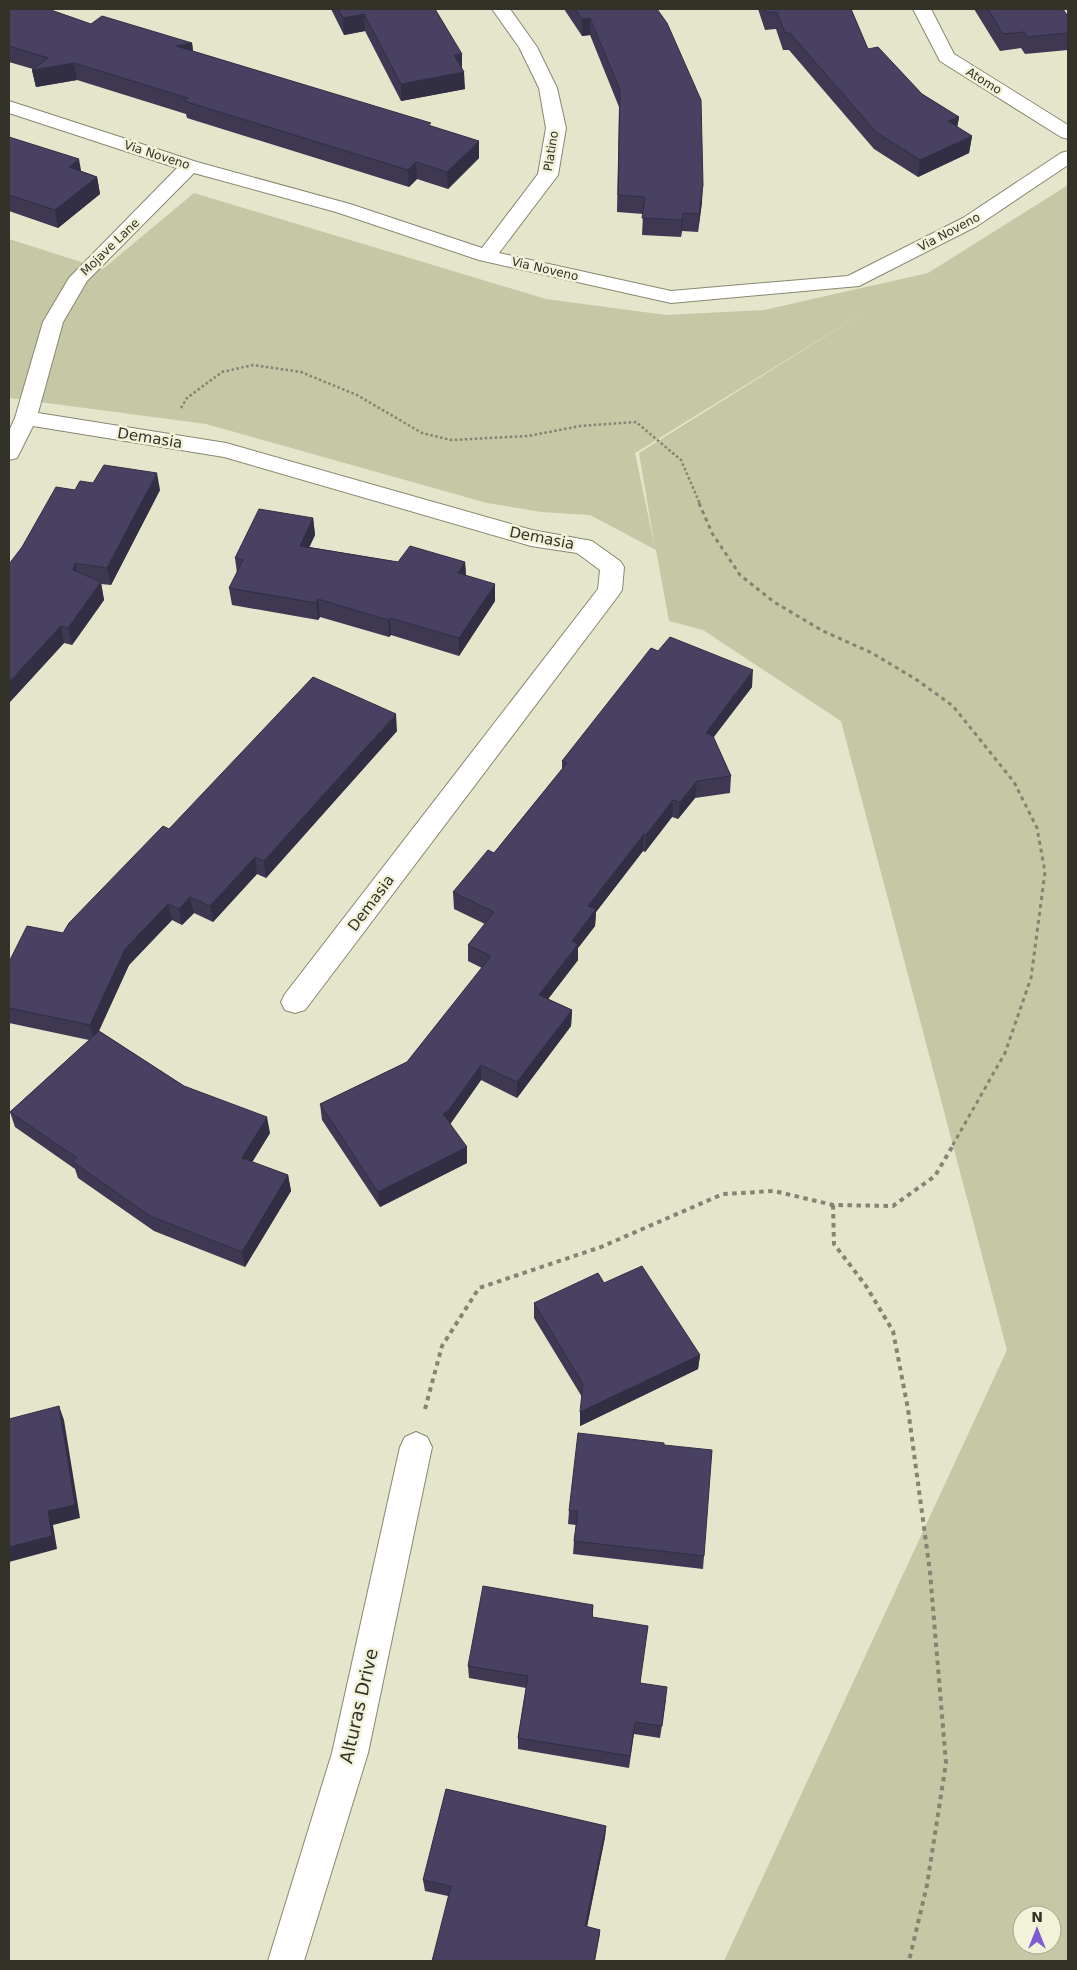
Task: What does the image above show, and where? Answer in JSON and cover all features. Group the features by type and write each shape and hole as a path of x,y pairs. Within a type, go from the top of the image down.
{"street":[{"name":"Platino","path":"486,256 548,176 556,128 548,88 528,47 501,9"},
{"name":"Atomo","path":"922,9 946,57 1068,133"},
{"name":"Via Noveno","path":"9,107 190,166 343,208 486,256 671,298 852,282 970,222 1068,157"},
{"name":"Mojave Lane","path":"9,453 26,418 53,322 79,278 190,166"},
{"name":"Demasia","path":"26,418 226,450 530,538 584,546 612,567 610,590 294,1002"},
{"name":"Alturas Drive","path":"286,1961 350,1753 416,1447"}],"path":[{"path":"165,440 187,398 222,372 252,365 301,372 357,395 422,434 452,440 528,436 580,426 636,422 681,460 712,533 740,575 774,602 823,631 872,653 917,680 953,706 1014,782 1037,828 1045,872 1031,978 1005,1053 935,1176 893,1206 833,1205 774,1191 723,1194 601,1247 479,1288 442,1346 416,1447"},
{"path":"833,1205 834,1244 866,1286 893,1331 908,1408 930,1572 946,1762 927,1885 909,1961"}],"green space":[{"path":"1068,185 1068,1961 724,1961 1007,1350 841,721 703,630 669,621 656,550 590,515 541,512 487,503 206,424 9,398 9,239 103,269 194,193 546,299 666,315 764,310 928,273","holes":["874,306 639,453 655,548 635,453"]}],"building":[{"path":"9,9 48,9 91,24 102,16 192,43 176,46 431,123 428,125 479,141 447,172 416,162 408,170 184,101 188,98 74,63 32,70 48,58 9,46"},
{"path":"338,9 435,9 462,54 454,55 464,72 401,84 364,14 343,18"},
{"path":"575,9 657,9 667,23 701,100 703,185 699,214 683,213 682,220 642,218 645,197 618,195 620,90 590,18 582,19"},
{"path":"765,9 851,9 868,49 878,47 922,94 959,117 948,121 972,136 920,160 876,132 790,33 785,33 777,12 767,13"},
{"path":"988,9 1063,9 1068,17 1068,33 1028,37 1024,32 1003,34"},
{"path":"9,137 79,159 69,167 97,177 55,210 9,195"},
{"path":"104,465 157,473 107,568 75,563 73,570 101,582 68,628 61,626 9,682 9,564 22,547 56,487 75,490 80,481 93,483"},
{"path":"259,509 313,518 300,546 398,562 410,546 465,562 458,573 495,584 459,638 390,618 388,620 318,599 316,603 229,588 243,560 235,558"},
{"path":"670,637 753,670 706,733 713,736 731,776 697,781 680,802 673,800 588,906 596,909 572,941 578,944 539,995 572,1010 517,1082 481,1065 448,1111 443,1114 467,1147 378,1192 320,1104 407,1062 491,956 468,945 494,912 453,892 488,850 494,853 567,763 562,761 651,648 658,651"},
{"path":"313,677 396,714 264,861 255,857 210,906 190,897 179,909 168,904 125,949 90,1025 9,1008 9,962 27,926 63,933 69,923 163,826 169,829"},
{"path":"99,1031 184,1086 267,1117 242,1158 288,1175 242,1252 150,1216 73,1162 77,1158 10,1112"},
{"path":"642,1266 700,1355 580,1412 583,1384 534,1303 598,1273 604,1283"},
{"path":"59,1406 75,1505 48,1511 52,1536 9,1547 9,1419"},
{"path":"578,1433 712,1450 704,1556 574,1541 578,1511 569,1511"},
{"path":"483,1586 593,1605 592,1617 648,1626 640,1683 667,1687 662,1726 635,1722 630,1756 518,1738 528,1676 468,1666"},
{"path":"446,1789 606,1826 585,1926 600,1930 594,1961 432,1961 451,1886 423,1880"}]}
